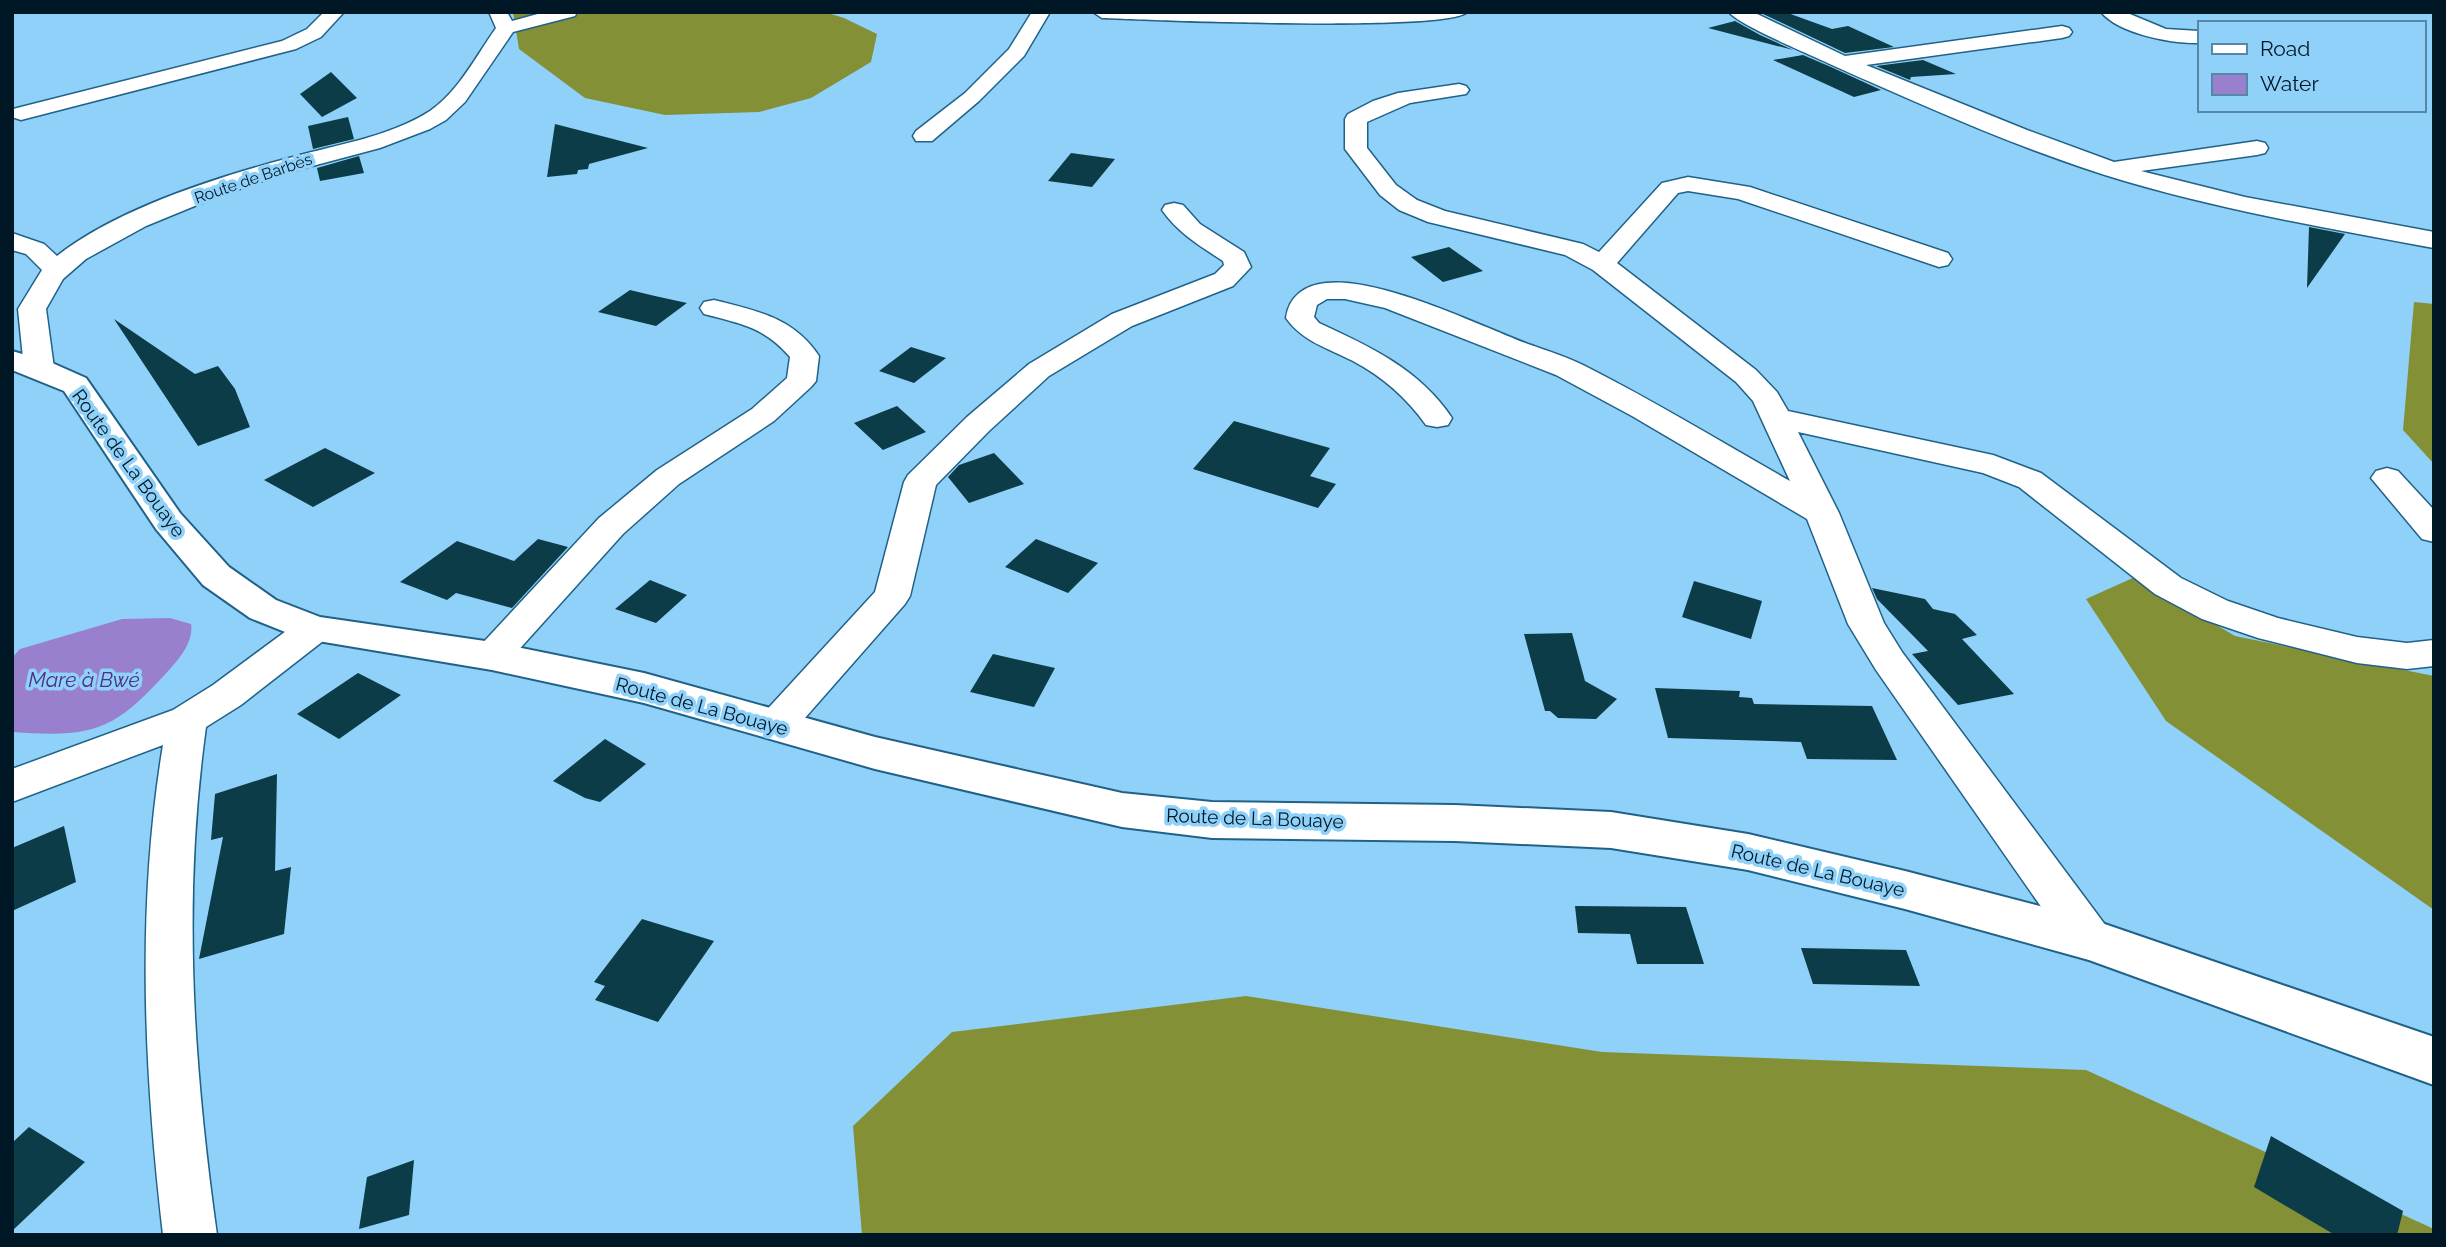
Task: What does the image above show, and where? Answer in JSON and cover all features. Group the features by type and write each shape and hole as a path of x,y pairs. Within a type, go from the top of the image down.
{"main road":[{"name":"Route de La Bouaye","path":"25,364 75,385 168,521 216,576 263,608 314,629 492,656 644,688 875,753 1122,810 1212,820 1455,823 1611,830 1734,849 1905,890 2090,940 2434,1061"}],"street":[{"path":"21,114 289,45 314,33 335,12"},
{"path":"502,20 568,12"},
{"path":"924,136 972,97 1017,52 1041,12"},
{"path":"1102,12 1410,16 1458,12"},
{"path":"1738,12 1842,62 2036,142 2110,168 2256,208 2434,240"},
{"path":"2109,12 2160,34 2198,37"},
{"name":"Route de Barbès","path":"25,364 37,337 32,309 56,269 90,245 201,195 278,167 389,138 418,126 458,98 502,20"},
{"path":"1842,62 2062,32"},
{"path":"1459,90 1418,93 1374,107 1356,119 1356,149 1388,190 1408,205 1437,217 1574,249 1602,264 1746,376 1766,398 1822,513 1866,624 1889,661 2090,940"},
{"path":"2110,168 2257,148"},
{"path":"1602,264 1671,188 1688,184 1742,191 1939,259"},
{"path":"776,725 892,596 920,482 978,424 1039,370 1110,327 1224,280 1238,267 1235,257 1191,229 1174,210"},
{"path":"12,241 35,249 56,269"},
{"path":"1437,418 1419,393 1391,369 1309,329 1300,317 1301,306 1308,297 1326,291 1348,291 1381,299 1570,370 1822,513"},
{"path":"492,656 611,526 668,477 763,415 801,381 805,356 784,332 758,320 714,309"},
{"path":"1776,418 1993,465 2030,480 2168,586 2215,610 2271,629 2357,650 2407,656 2434,653"},
{"path":"2387,478 2434,531"},
{"path":"12,786 187,720 227,695 314,629"},
{"path":"187,720 167,904 167,1002 175,1129 190,1235"}],"green space":[{"path":"513,12 825,12 877,34 871,62 811,98 759,112 665,115 585,98 519,49"},
{"path":"2414,302 2434,304 2434,464 2403,430"},
{"path":"2135,577 2235,636 2434,676 2434,910 2166,721 2086,599"},
{"path":"1246,996 1602,1052 2086,1070 2434,1229 2434,1235 862,1235 853,1126 952,1032"}],"water":[{"name":"Mare à Bwé","path":"170,618 191,624 185,649 150,690 117,718 83,731 40,734 12,732 12,658 20,649 122,619"}],"building":[{"path":"1785,12 1832,29 1848,26 1894,47 1845,53 1761,13"},
{"path":"1735,21 1760,35 1793,50 1708,28"},
{"path":"1803,55 1881,90 1854,97 1773,60"},
{"path":"1923,60 1956,74 1911,77 1910,80 1876,66"},
{"path":"331,72 357,98 322,117 300,94"},
{"path":"348,117 354,139 313,149 308,126"},
{"path":"555,124 648,148 589,164 588,169 578,170 577,174 547,177"},
{"path":"1071,153 1115,159 1092,187 1048,181"},
{"path":"359,156 364,173 320,181 317,168"},
{"path":"2309,227 2345,234 2307,288"},
{"path":"1449,247 1483,271 1443,282 1411,257"},
{"path":"630,290 687,303 656,326 598,312"},
{"path":"114,319 195,374 218,366 235,389 250,427 198,446"},
{"path":"911,347 946,358 914,383 879,371"},
{"path":"897,406 926,432 883,450 854,423"},
{"path":"1234,421 1330,448 1310,476 1336,484 1318,508 1193,469"},
{"path":"325,448 375,473 313,507 264,480"},
{"path":"994,453 1024,484 969,503 948,477 959,465"},
{"path":"538,539 568,547 512,608 456,593 447,600 400,582 457,541 514,561"},
{"path":"1036,539 1098,563 1068,593 1005,567"},
{"path":"650,580 687,595 656,623 615,609"},
{"path":"1694,581 1762,601 1751,639 1682,617"},
{"path":"1872,588 1925,599 1933,609 1955,614 1977,635 1962,639 2014,694 1958,705 1912,654 1928,651 1877,599"},
{"path":"1572,633 1585,681 1617,699 1596,719 1558,718 1550,711 1545,711 1524,634"},
{"path":"993,654 1055,668 1034,707 970,692"},
{"path":"358,673 401,695 339,739 297,714"},
{"path":"1655,688 1740,691 1739,697 1752,698 1754,704 1872,706 1897,760 1807,759 1801,742 1668,738"},
{"path":"605,739 646,764 600,802 585,798 553,781"},
{"path":"277,774 275,871 291,867 284,934 199,959 223,837 211,840 215,794"},
{"path":"64,826 76,882 12,911 12,848"},
{"path":"1575,906 1686,907 1704,964 1637,964 1630,934 1578,933"},
{"path":"642,919 714,941 658,1022 595,1000 605,986 594,982"},
{"path":"1801,948 1906,950 1920,986 1813,984"},
{"path":"29,1127 85,1162 12,1231 12,1143"},
{"path":"2271,1136 2403,1211 2397,1235 2335,1235 2254,1187"},
{"path":"414,1160 409,1215 359,1229 367,1177"}]}
